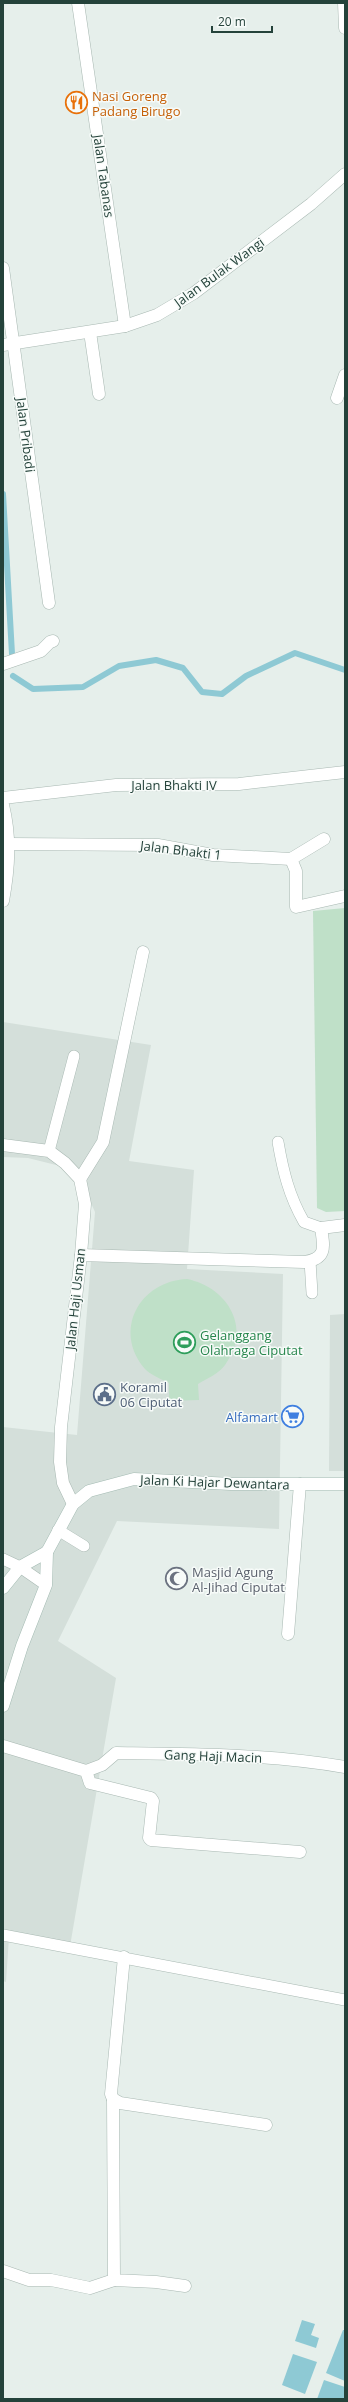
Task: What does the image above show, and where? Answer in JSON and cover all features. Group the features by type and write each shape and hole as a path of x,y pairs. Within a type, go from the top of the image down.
{"street":[{"name":"Jalan Tabanas","path":"78,3 125,326"},
{"path":"344,3 345,28"},
{"name":"Jalan Bulak Wangi","path":"9,345 125,326 157,315 194,293 311,204 345,174"},
{"name":"Jalan Pribadi","path":"3,268 9,345 48,602"},
{"path":"90,332 99,394"},
{"path":"337,398 345,374"},
{"path":"3,664 41,651 50,642 53,642"},
{"name":"Jalan Bhakti IV","path":"3,798 116,785 239,784 345,772"},
{"path":"3,805 9,829 9,868 3,901"},
{"path":"324,839 291,859 296,871 296,907 345,896"},
{"name":"Jalan Bhakti 1","path":"9,844 158,845 213,855 291,859"},
{"path":"3,1145 48,1151 65,1163 80,1179 103,1142 142,952"},
{"name":"Jalan Haji Usman","path":"73,1504 64,1483 60,1462 61,1426 81,1255 85,1204 80,1179"},
{"path":"81,1255 310,1261 320,1256 324,1248 321,1228 345,1225"},
{"name":"Jalan Ki Hajar Dewantara","path":"3,1706 22,1646 46,1585 47,1552 73,1504 89,1491 134,1480 345,1484"},
{"path":"288,1634 300,1484"},
{"path":"3,1588 20,1567 47,1552"},
{"path":"3,1746 86,1771 90,1783 151,1798 153,1801 149,1838 151,1840 300,1852"},
{"name":"Gang Haji Macin","path":"86,1771 102,1765 116,1753 210,1755 309,1761 345,1767"},
{"path":"114,2280 113,2099 111,2094 124,1957"},
{"path":"113,2099 120,2103 266,2126"},
{"path":"3,2271 29,2280 51,2280 90,2288 114,2280 156,2282 185,2286"}],"lane":[{"path":"48,1151 74,1056"},
{"path":"278,1142 292,1202 304,1222 321,1228"},
{"path":"310,1261 312,1293"},
{"path":"58,1530 84,1546"},
{"path":"3,1559 20,1567 46,1585"},
{"path":"3,1936 124,1957 345,2000"}],"shaded area":[{"path":"3,1022 151,1045 129,1161 194,1170 187,1269 283,1274 279,1529 117,1521 58,1641 116,1678 69,1952 9,1937 6,1982 3,1981 3,1427 77,1435 95,1212 76,1170 28,1158 3,1157"},
{"path":"345,1314 345,1471 329,1471 330,1315"}],"green space":[{"path":"345,908 345,1211 326,1212 317,1208 313,911"},
{"name":"Gelanggang Olahraga Ciputat","path":"187,1279 201,1283 214,1291 224,1300 232,1311 236,1324 236,1337 233,1351 225,1365 216,1373 198,1384 199,1400 169,1401 169,1383 147,1371 135,1354 131,1339 131,1324 136,1310 144,1298 156,1288 170,1282"}],"water":[{"path":"302,2320 315,2324 311,2335 319,2338 316,2348 295,2341"},
{"path":"343,2330 345,2330 345,2381 326,2373"},
{"path":"293,2354 317,2362 305,2394 282,2385"},
{"path":"324,2380 345,2387 345,2399 317,2399"}],"waterway":[{"path":"3,494 12,654"},
{"path":"13,676 33,689 83,687 119,666 156,660 183,668 202,692 222,694 246,676 295,653 345,670"}],"place":[{"name":"Nasi Goreng Padang Birugo","path":"76,103"},
{"name":"Gelanggang Olahraga Ciputat","path":"184,1342"},
{"name":"Koramil 06 Ciputat","path":"104,1394"},
{"name":"Alfamart","path":"293,1417"},
{"name":"Masjid Agung Al-Jihad Ciputat","path":"177,1579"}]}
